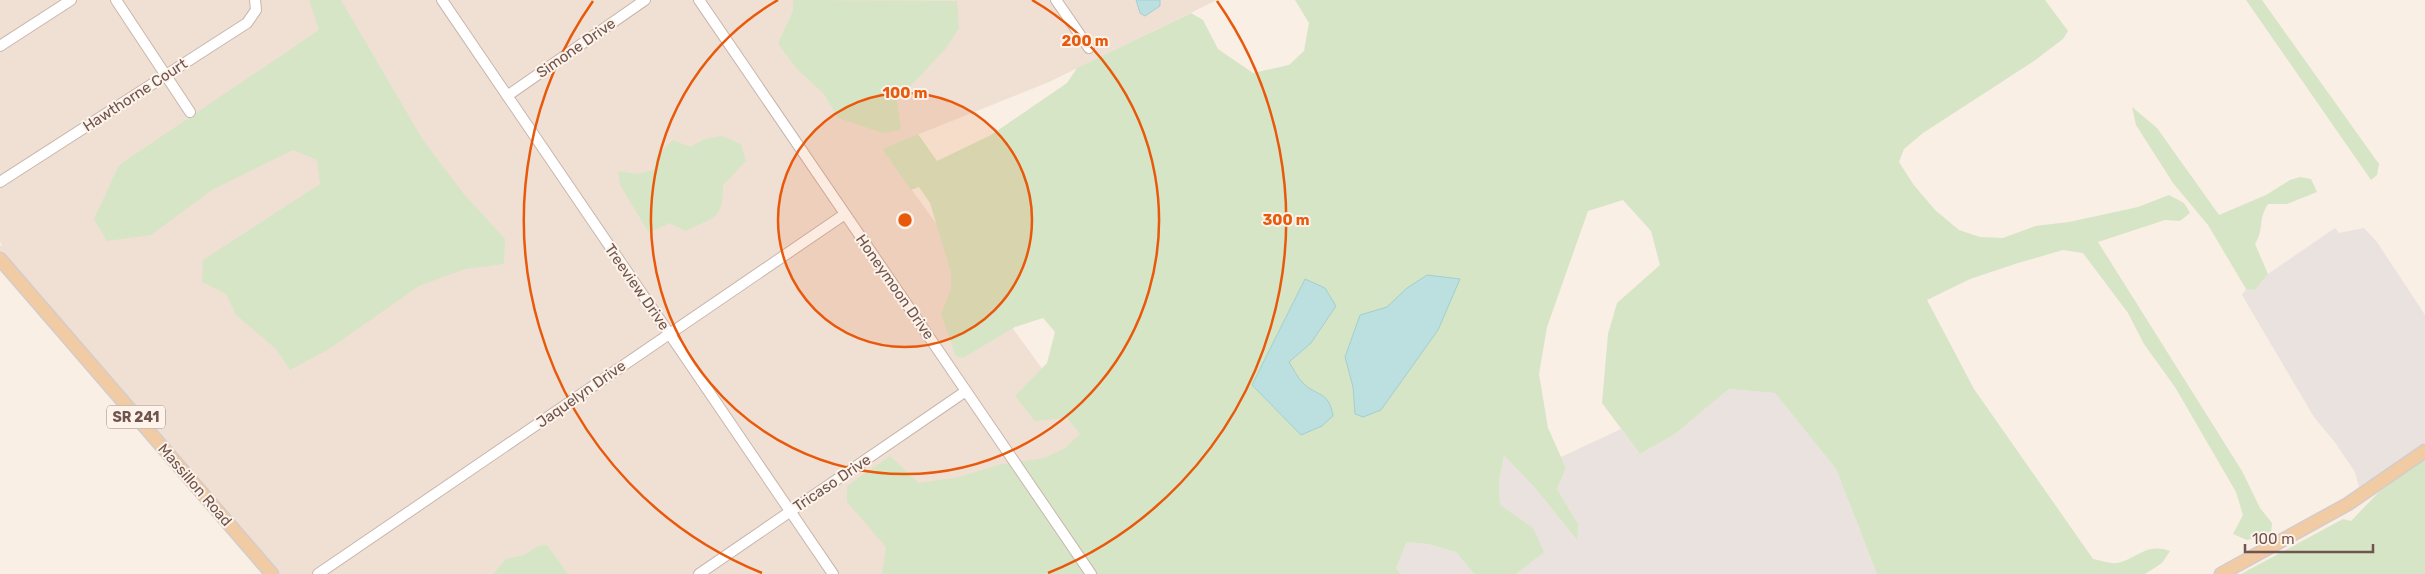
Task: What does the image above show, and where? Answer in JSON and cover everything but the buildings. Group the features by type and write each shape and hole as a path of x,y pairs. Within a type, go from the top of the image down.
{"main road":[{"name":"Massillon Road","path":"0,259 272,574"},
{"path":"2221,574 2348,504 2425,451"}],"street":[{"path":"0,46 71,0"},
{"path":"116,0 190,112"},
{"name":"Hawthorne Court","path":"0,182 247,23 256,10 255,0"},
{"name":"Treeview Drive","path":"442,0 833,574"},
{"name":"Simone Drive","path":"507,96 646,0"},
{"name":"Honeymoon Drive","path":"699,0 1091,574"},
{"path":"1056,0 1089,48"},
{"name":"Jaquelyn Drive","path":"318,574 844,214"},
{"name":"Tricaso Drive","path":"698,574 966,391"}],"shaded area":[{"path":"0,0 1217,0 1049,82 882,149 1192,574 272,574 0,259 0,246 2,245 0,242"},
{"path":"2335,228 2339,233 2364,228 2377,242 2425,315 2425,443 2386,472 2359,487 2355,472 2334,441 2314,417 2242,295 2246,289 2255,290 2268,274"},
{"path":"1729,389 1775,393 1836,469 1877,574 1516,574 1543,552 1500,505 1499,481 1504,454 1535,488 1576,539 1578,524 1557,489 1566,468 1561,457 1621,429 1640,454 1675,434"},
{"path":"1407,542 1428,544 1456,552 1474,574 1401,574 1396,568"}],"green space":[{"path":"309,0 341,0 423,140 464,194 505,239 504,264 465,269 419,286 329,349 290,370 276,349 236,315 226,294 202,282 203,260 320,184 317,160 293,150 212,190 151,235 107,241 94,219 119,165 319,30"},
{"path":"793,0 957,1 959,28 946,48 897,101 901,130 883,133 838,118 824,94 796,68 778,44 793,11"},
{"path":"1295,0 2045,0 2068,31 2063,39 2034,61 1923,133 1904,149 1899,162 1913,184 1935,210 1959,230 1980,237 2003,238 2035,226 2069,222 2138,207 2169,195 2184,203 2190,213 2180,221 2165,220 2098,242 2242,471 2260,508 2272,523 2271,534 2247,540 2233,534 2243,515 2236,492 2175,387 2144,344 2128,313 2083,253 2063,250 1970,279 1927,300 1974,389 2093,559 2117,563 2148,550 2162,549 2170,551 2162,563 2145,574 1877,574 1836,469 1775,393 1729,389 1675,434 1640,454 1602,403 1608,334 1617,303 1660,265 1651,231 1623,200 1588,211 1547,327 1539,374 1548,428 1566,468 1557,489 1578,524 1577,540 1535,488 1504,455 1499,481 1500,505 1533,528 1544,552 1516,574 1474,574 1456,552 1428,544 1407,542 1396,568 1401,574 882,574 886,547 847,502 847,486 890,456 919,483 959,477 998,465 1044,458 1065,448 1080,434 1067,418 1035,421 1015,396 1047,363 1055,332 1043,318 1015,327 963,358 956,356 941,314 951,289 951,272 930,203 919,187 911,190 882,149 918,134 937,161 991,135 1067,83 1077,68 1191,13 1203,20 1218,49 1253,73 1289,65 1304,51 1309,23"},
{"path":"2246,0 2262,0 2379,164 2377,175 2371,180"},
{"path":"2132,107 2157,128 2219,215 2266,195 2290,180 2300,177 2311,179 2317,192 2287,204 2268,204 2255,244 2268,274 2255,290 2246,289 2208,225 2173,183 2136,125"},
{"path":"722,136 741,144 746,161 723,185 723,196 719,211 710,220 686,231 669,223 649,233 620,185 618,171 638,174 654,170 657,155 673,140 690,147 705,139"},
{"path":"2425,457 2425,574 2241,574 2343,519 2351,521 2378,493"},
{"path":"547,545 568,574 493,574 506,559 524,555 538,546"}],"water":[{"path":"1136,0 1160,0 1160,6 1145,16 1140,13"},
{"path":"1427,275 1460,279 1438,330 1381,410 1363,417 1355,414 1353,387 1345,357 1360,315 1387,307 1407,288"},
{"path":"1305,279 1325,288 1336,306 1311,343 1289,362 1307,387 1325,398 1333,416 1322,426 1301,435 1252,385"}]}
